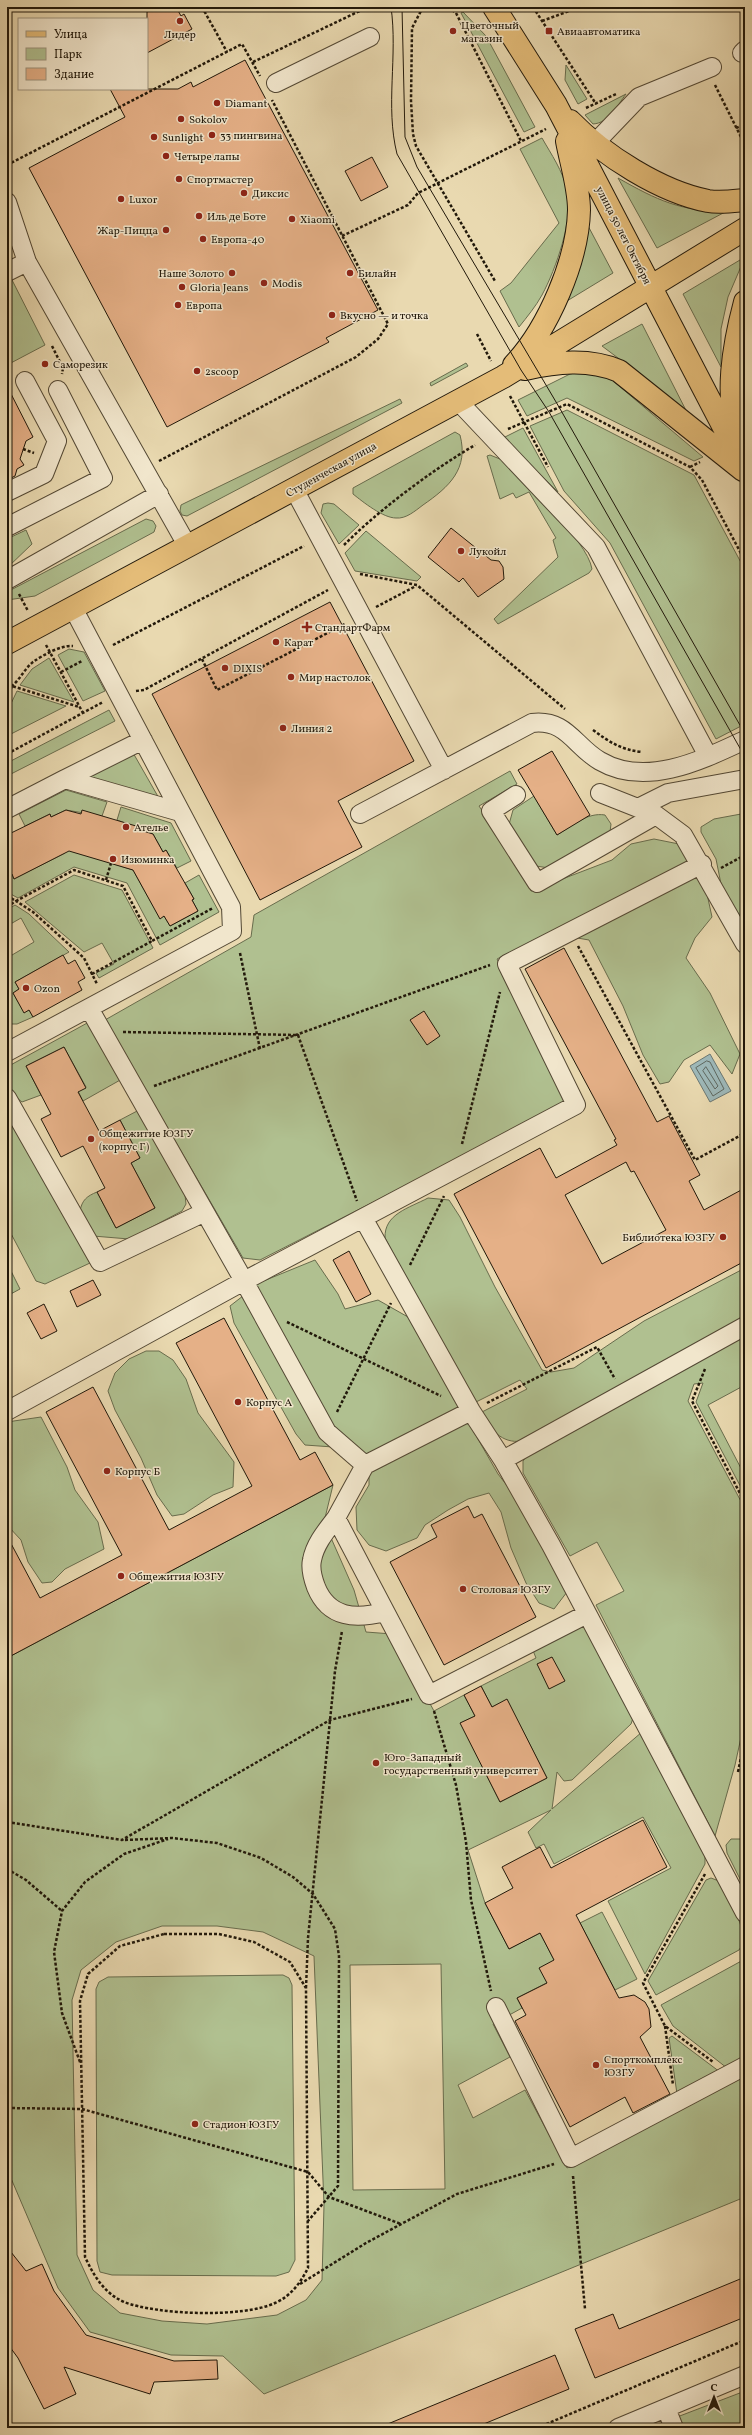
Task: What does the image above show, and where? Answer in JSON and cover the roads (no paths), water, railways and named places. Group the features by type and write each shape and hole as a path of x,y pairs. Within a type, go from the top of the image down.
{"main road":[{"name":"улица 50 лет Октября","path":"494,7 561,115 745,468"},
{"path":"561,115 595,143 642,174 681,194 710,201 745,200"},
{"path":"503,377 517,362 542,326 560,290 577,233 579,209 561,115"},
{"name":"Студенческая улица","path":"7,643 457,400 503,377 745,229"},
{"path":"745,302 736,336 732,369 732,404 745,462"},
{"path":"503,377 556,363 579,362 608,366 619,371 637,384 745,472"}],"street":[{"path":"270,87 370,37"},
{"path":"595,143 639,97 713,75"},
{"path":"7,202 27,262 187,545"},
{"path":"7,272 27,262"},
{"path":"7,492 44,474 57,441 25,381"},
{"path":"7,527 103,478 58,390"},
{"path":"457,400 490,437 532,478 596,547 708,756"},
{"path":"294,489 444,770"},
{"path":"7,580 159,494"},
{"path":"7,1052 232,931 231,907 143,740 93,656 73,608"},
{"path":"360,814 532,723 544,722 556,725 600,761 618,769 652,773 708,756 745,740"},
{"path":"7,809 143,740"},
{"path":"638,808 668,793 745,778"},
{"path":"65,779 180,812"},
{"path":"600,793 656,815 684,834 745,944"},
{"path":"516,795 490,811 537,883 656,815"},
{"path":"7,1411 244,1280 576,1106 507,964 705,870"},
{"path":"89,1008 206,1212 327,1432 365,1465"},
{"path":"7,1098 100,1262 206,1212"},
{"path":"363,1218 471,1411 503,1460 588,1614 745,1913"},
{"path":"503,1460 745,1326"},
{"path":"385,1612 367,1616 345,1615 332,1610 318,1592 312,1577 312,1561 320,1538 336,1518 365,1465 471,1411"},
{"path":"336,1518 429,1695 588,1614"},
{"path":"496,2007 571,2158 745,2066"},
{"path":"618,2428 745,2375"},
{"path":"666,2408 674,2428"}],"water":[{"path":"710,1054 731,1091 710,1102 690,1066"}],"tram line":[{"path":"391,7 393,25 392,118 397,154 521,370 549,412 745,757"},
{"path":"402,7 405,137 417,167 559,407 745,734"}],"place":[{"name":"Лидер","path":"180,21"},
{"name":"Цветочный магазин","path":"453,31"},
{"name":"Авиаавтоматика","path":"549,31"},
{"name":"Diamant","path":"217,103"},
{"name":"Sokolov","path":"181,119"},
{"name":"33 пингвина","path":"212,135"},
{"name":"Sunlight","path":"154,137"},
{"name":"Четыре лапы","path":"166,156"},
{"name":"Спортмастер","path":"179,179"},
{"name":"Диксис","path":"244,193"},
{"name":"Luxor","path":"121,199"},
{"name":"Иль де Боте","path":"199,216"},
{"name":"Xiaomi","path":"292,219"},
{"name":"Жар-Пицца","path":"166,230"},
{"name":"Европа-40","path":"203,239"},
{"name":"Наше Золото","path":"232,273"},
{"name":"Билайн","path":"350,273"},
{"name":"Modis","path":"264,283"},
{"name":"Gloria Jeans","path":"182,287"},
{"name":"Европа","path":"178,305"},
{"name":"Вкусно — и точка","path":"332,315"},
{"name":"Саморезик","path":"45,364"},
{"name":"2scoop","path":"197,371"},
{"name":"Лукойл","path":"461,551"},
{"name":"СтандартФарм","path":"307,627"},
{"name":"Карат","path":"276,642"},
{"name":"DIXIS","path":"225,668"},
{"name":"Мир настолок","path":"291,677"},
{"name":"Линия 2","path":"283,728"},
{"name":"Ателье","path":"126,827"},
{"name":"Изюминка","path":"113,859"},
{"name":"Ozon","path":"26,988"},
{"name":"Общежитие ЮЗГУ (корпус Г)","path":"91,1139"},
{"name":"Библиотека ЮЗГУ","path":"723,1237"},
{"name":"Корпус А","path":"238,1402"},
{"name":"Корпус Б","path":"107,1471"},
{"name":"Общежития ЮЗГУ","path":"121,1576"},
{"name":"Столовая ЮЗГУ","path":"463,1589"},
{"name":"Юго-Западный государственный университет","path":"376,1763"},
{"name":"Спорткомплекс ЮЗГУ","path":"596,2065"},
{"name":"Стадион ЮЗГУ","path":"195,2124"}]}
